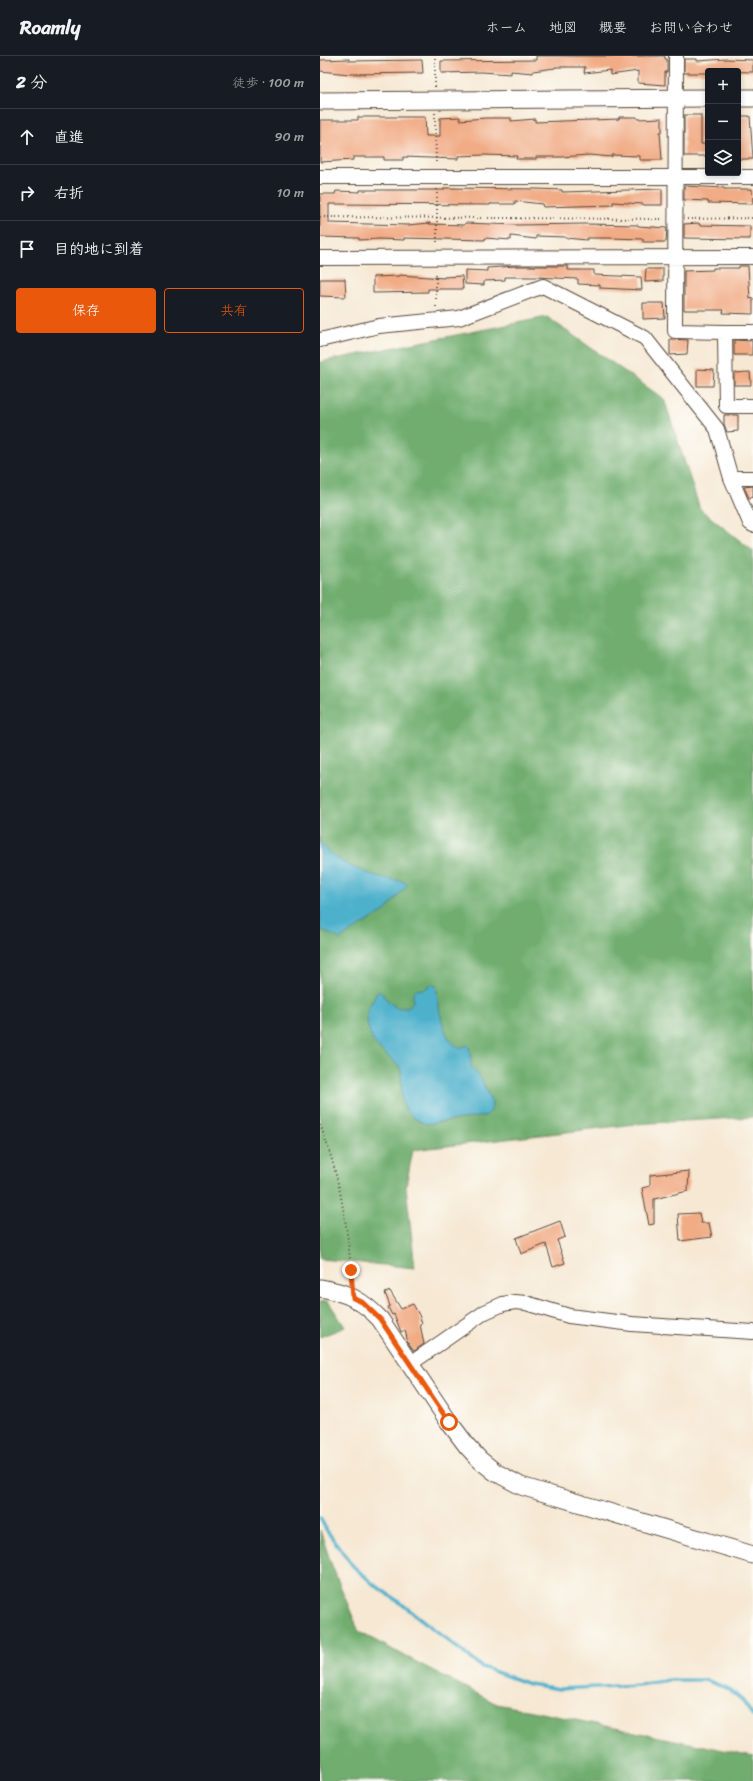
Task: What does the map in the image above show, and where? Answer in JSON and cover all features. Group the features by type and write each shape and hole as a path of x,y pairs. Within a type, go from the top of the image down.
{"street":[{"path":"676,56 675,331 753,332"},
{"path":"320,101 705,98"},
{"path":"741,98 753,98"},
{"path":"320,178 753,177"},
{"path":"320,258 753,257"},
{"path":"320,340 379,326 459,318 543,286 645,338 717,429 731,478 750,523 753,525"},
{"path":"725,332 726,406 753,406"},
{"path":"731,478 753,478"},
{"path":"320,1288 335,1290 362,1302 380,1319 467,1446 480,1460 495,1472 521,1486 753,1555"},
{"path":"410,1364 485,1312 502,1304 515,1302 526,1303 569,1316 632,1324 753,1332"}],"path":[{"path":"320,217 753,218"},
{"path":"320,1125 335,1169 344,1216 353,1298"}],"green space":[{"path":"547,317 664,399 700,509 753,551 753,1117 635,1124 413,1150 406,1186 415,1268 320,1259 320,362"},
{"path":"328,1301 345,1327 320,1337 320,1302"},
{"path":"320,1530 331,1563 359,1632 497,1704 753,1756 753,1781 320,1781"}],"water":[{"path":"320,841 325,848 339,860 355,868 373,875 402,881 408,884 386,910 340,939 320,929"},
{"path":"431,984 436,986 445,1030 454,1044 460,1048 467,1045 469,1047 472,1068 481,1078 492,1103 491,1111 485,1116 426,1124 415,1119 406,1110 402,1102 401,1070 398,1065 374,1042 368,1029 367,1021 369,1007 376,994 380,991 388,1001 397,1008 408,1007 413,1002 413,992 415,990 425,989"}],"building":[{"path":"536,56 665,56 665,59 667,59 667,72 665,72 665,85 638,83 638,71 610,75 610,70 584,73 585,67 555,67 533,71 533,73 511,71 511,74 481,72 441,73 441,61 536,60"},
{"path":"349,59 349,61 422,60 423,73 349,74 320,71 320,60"},
{"path":"684,59 697,59 697,61 727,59 753,60 753,72 741,72 741,68 705,68 705,73 684,73"},
{"path":"684,115 701,115 701,144 705,144 705,156 684,156"},
{"path":"741,116 750,116 753,159 741,159"},
{"path":"358,117 425,117 426,136 440,136 440,118 460,117 460,120 511,118 511,121 535,119 535,122 619,119 619,117 637,117 637,119 662,118 662,132 660,132 662,160 640,160 640,156 612,155 612,157 589,155 516,159 517,156 484,155 458,156 458,159 403,157 403,160 384,160 384,157 353,157 353,160 320,162 320,120 358,120"},
{"path":"684,186 724,189 752,189 753,204 708,203 708,201 684,200"},
{"path":"444,188 538,189 562,190 562,192 662,189 662,205 613,202 613,205 543,207 542,204 515,201 515,204 490,205 329,204 329,223 408,225 430,223 429,224 465,225 465,223 517,225 638,225 667,228 666,242 643,242 643,239 587,238 587,240 565,237 536,236 536,239 511,236 511,240 485,238 485,240 404,238 404,240 359,240 359,238 320,237 320,194 335,194 336,191 360,192 360,190 444,190"},
{"path":"699,223 699,225 750,226 750,239 684,238 684,224"},
{"path":"516,266 568,266 568,270 594,270 594,275 641,277 642,290 600,288 600,285 578,284 578,279 536,277 505,277 505,280 484,281 484,285 465,284 465,270 487,271 487,268"},
{"path":"739,266 748,266 750,299 753,298 753,314 723,313 724,310 684,310 684,271 713,270 713,268 739,268"},
{"path":"646,269 663,269 663,281 645,282"},
{"path":"399,275 444,278 462,276 463,289 428,289 428,292 373,293 373,277"},
{"path":"320,279 345,279 346,297 320,296"},
{"path":"643,303 664,303 665,318 643,319"},
{"path":"670,339 688,340 687,354 670,355"},
{"path":"734,340 752,341 752,355 734,355"},
{"path":"697,369 714,370 713,386 697,386"},
{"path":"750,372 751,385 734,385 734,373"},
{"path":"724,415 738,415 738,431 727,432 724,424"},
{"path":"753,486 753,497 749,498 744,487"},
{"path":"689,1171 688,1191 654,1199 654,1224 649,1225 642,1188 650,1186 650,1175"},
{"path":"699,1213 701,1223 709,1223 712,1237 680,1241 678,1214"},
{"path":"560,1221 565,1237 557,1240 565,1263 553,1267 546,1244 521,1254 516,1238"},
{"path":"390,1291 401,1309 413,1304 419,1315 422,1323 420,1324 424,1344 414,1351 408,1343 405,1330 401,1332 394,1314 392,1315 388,1307 390,1306 385,1293"}],"waterway":[{"path":"320,1518 327,1531 353,1566 372,1583 403,1605 482,1667 529,1684 559,1689 638,1685 668,1680 705,1680 729,1689 742,1700 753,1716"}],"route":[{"path":"351,1270 353,1298 362,1302 380,1319 449,1422"}]}
